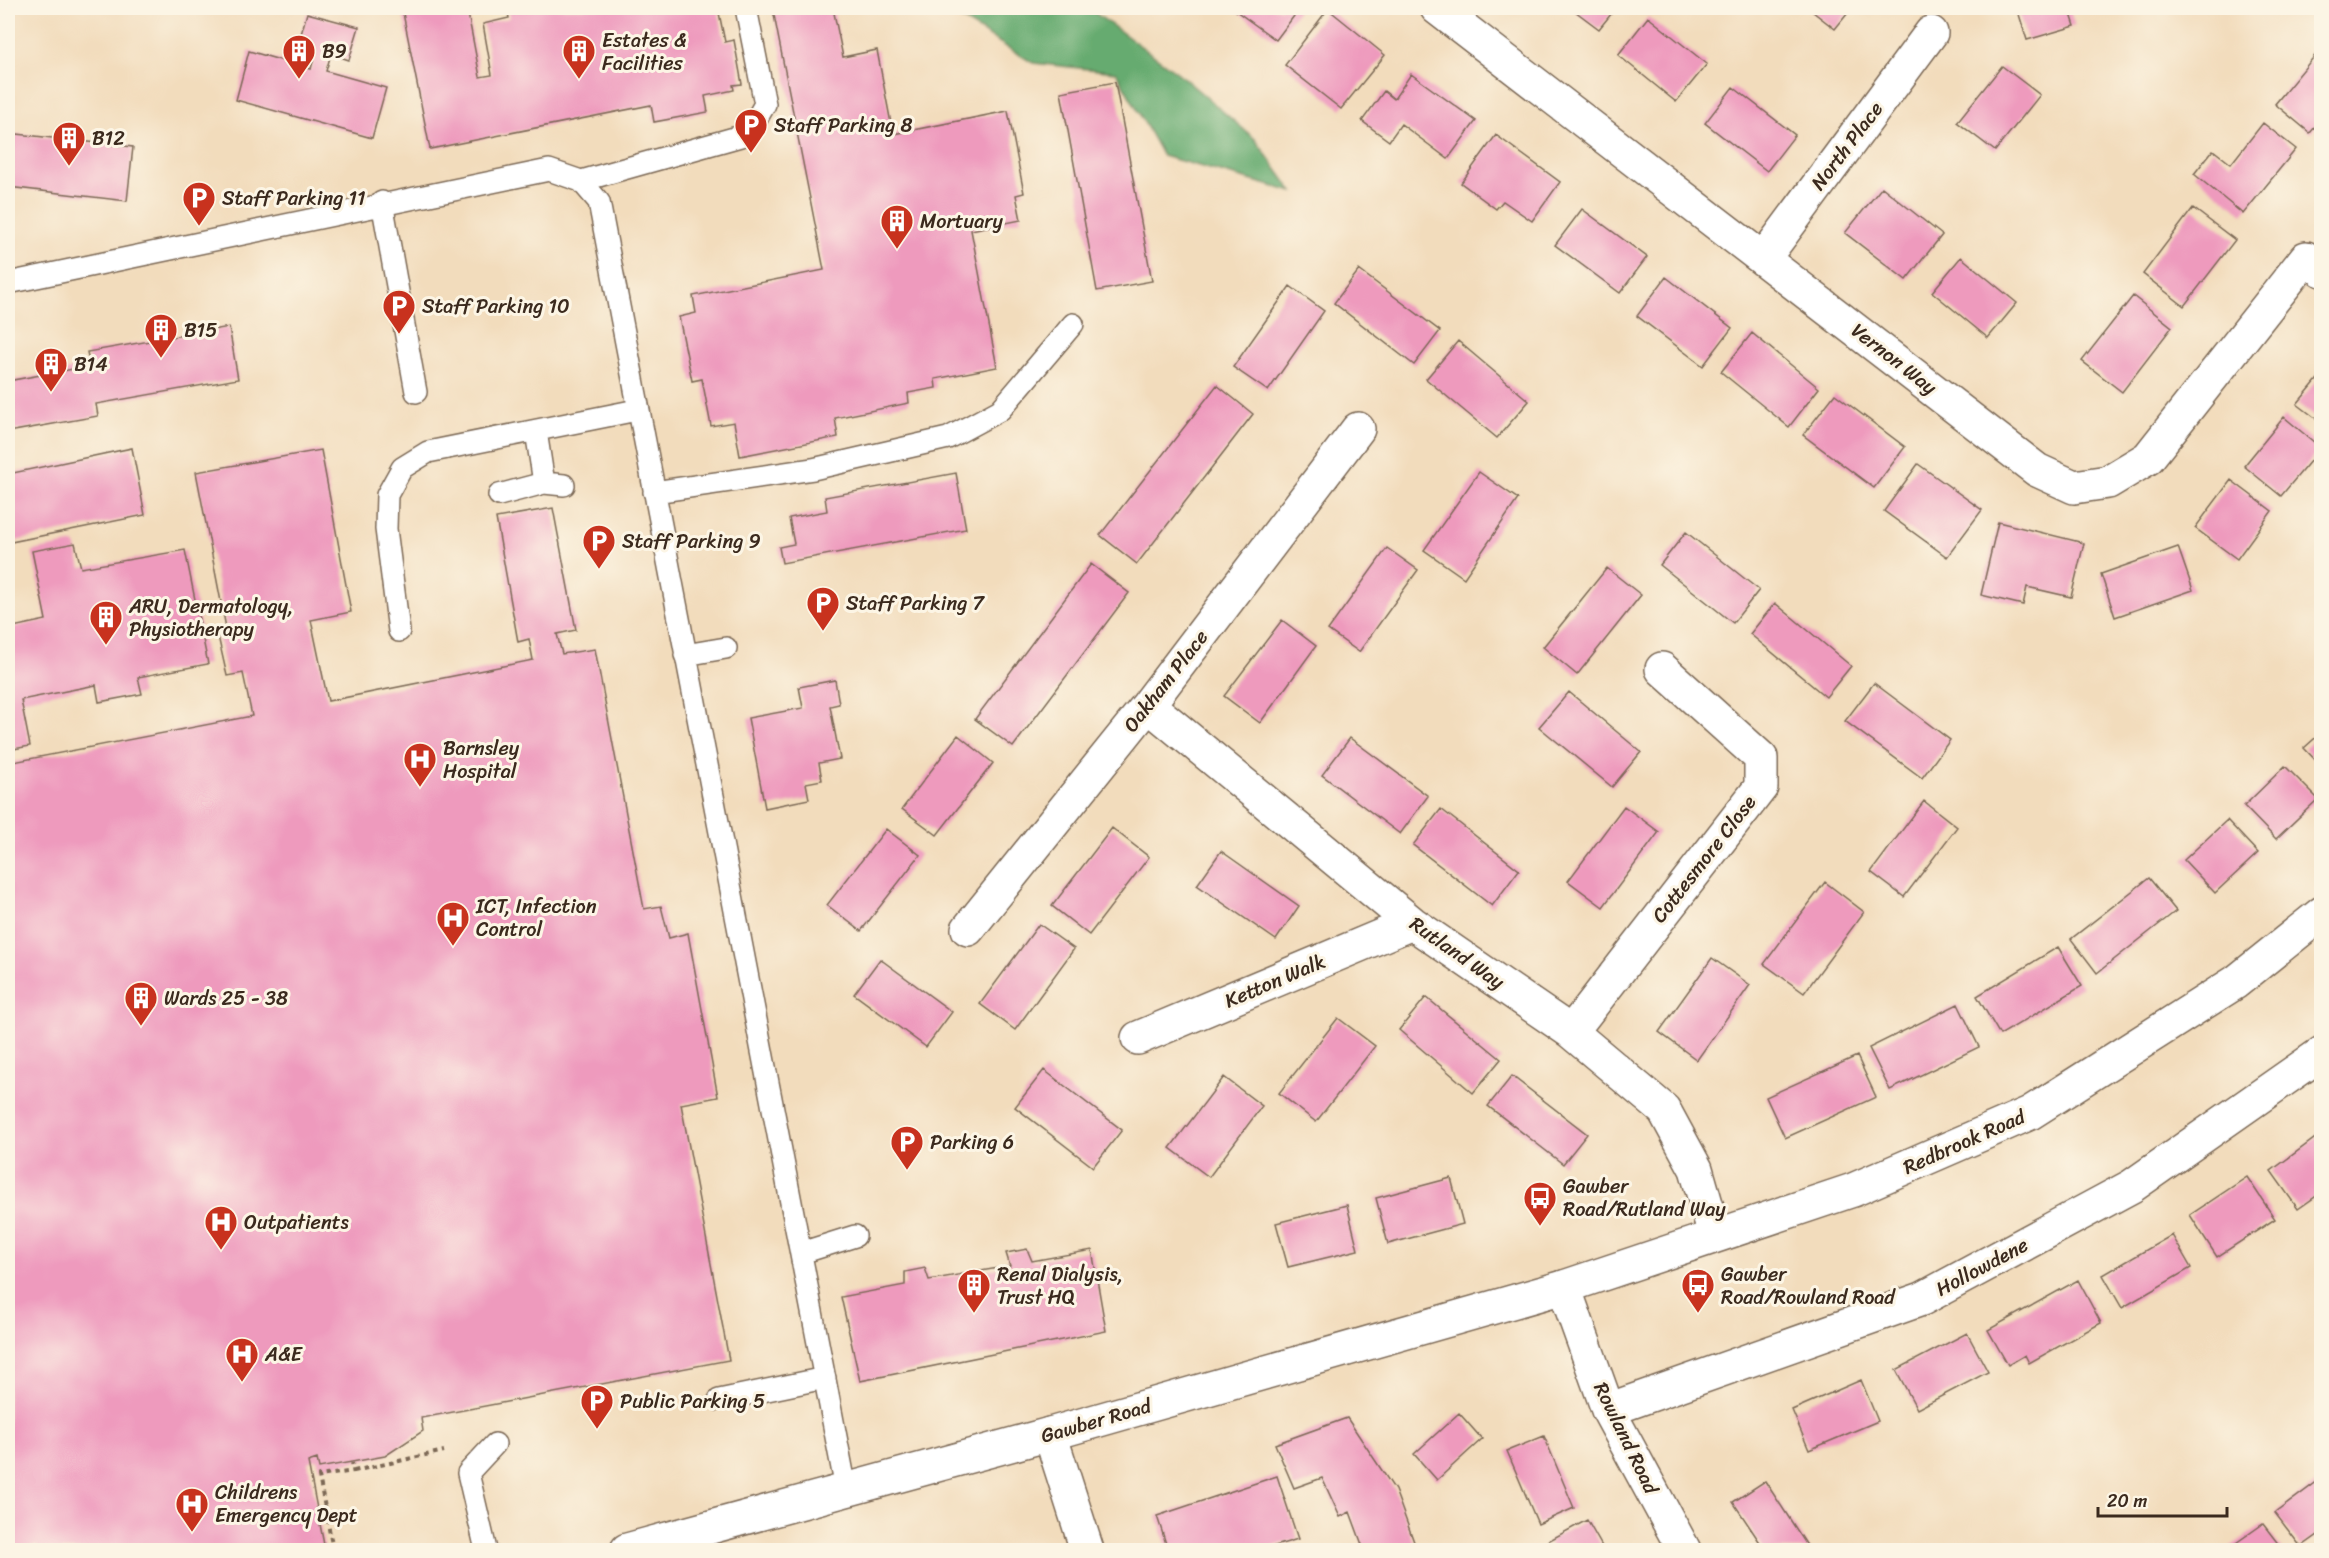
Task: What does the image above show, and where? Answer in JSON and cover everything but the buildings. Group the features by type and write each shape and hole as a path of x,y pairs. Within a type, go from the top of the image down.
{"street":[{"name":"Vernon Way","path":"1439,8 2037,470 2074,487 2108,482 2148,458 2316,255"},
{"name":"North Place","path":"1764,258 1931,33"},
{"name":"Oakham Place","path":"968,929 1148,705 1358,429"},
{"name":"Cottesmore Close","path":"1570,1032 1761,787 1761,759 1662,669"},
{"name":"Rutland Way","path":"1148,705 1412,923 1570,1032 1664,1110 1696,1169 1715,1235"},
{"name":"Redbrook Road","path":"1564,1287 1853,1190 2030,1113 2236,982 2322,913"},
{"name":"Ketton Walk","path":"1138,1038 1412,923"},
{"name":"Hollowdene","path":"1608,1410 1922,1299 2132,1186 2322,1053"},
{"name":"Rowland Road","path":"1564,1287 1608,1410 1684,1551"},
{"name":"Gawber Road","path":"627,1551 1050,1434 1564,1287"},
{"path":"1050,1434 1087,1551"}],"lane":[{"path":"581,181 748,134 765,104 746,8"},
{"path":"8,283 216,241 382,202 549,170 581,181 599,202 637,410 846,1489"},
{"path":"382,202 417,392"},
{"path":"654,492 813,469 948,438 1000,410 1074,324"},
{"path":"399,631 386,529 387,495 402,468 428,452 637,410"},
{"path":"499,495 554,484 536,430"},
{"path":"685,655 726,648"},
{"path":"801,1253 855,1236"},
{"path":"719,1400 825,1378"},
{"path":"486,1551 468,1473 495,1444"}],"path":[{"path":"333,1551 319,1476 354,1471 445,1450 468,1473"},
{"path":"352,1463 354,1471"}],"green space":[{"path":"943,8 1088,8 1178,73 1255,139 1293,192 1163,156 1116,72 1033,63"}],"place":[{"name":"B9","path":"299,80"},
{"name":"Estates & Facilities","path":"579,80"},
{"name":"Staff Parking 8","path":"751,154"},
{"name":"B12","path":"69,167"},
{"name":"Staff Parking 11","path":"199,227"},
{"name":"Mortuary","path":"897,250"},
{"name":"Staff Parking 10","path":"399,335"},
{"name":"B15","path":"161,359"},
{"name":"B14","path":"51,393"},
{"name":"Staff Parking 9","path":"599,570"},
{"name":"Staff Parking 7","path":"823,632"},
{"name":"ARU, Dermatology, Physiotherapy","path":"106,646"},
{"name":"Barnsley Hospital","path":"420,788"},
{"name":"ICT, Infection Control","path":"453,947"},
{"name":"Wards 25 - 38","path":"141,1027"},
{"name":"Parking 6","path":"907,1171"},
{"name":"Gawber Road/Rutland Way","path":"1540,1227"},
{"name":"Outpatients","path":"221,1251"},
{"name":"Renal Dialysis, Trust HQ","path":"974,1314"},
{"name":"Gawber Road/Rowland Road","path":"1698,1314"},
{"name":"A&E","path":"242,1383"},
{"name":"Public Parking 5","path":"597,1430"},
{"name":"Childrens Emergency Dept","path":"192,1533"}]}
